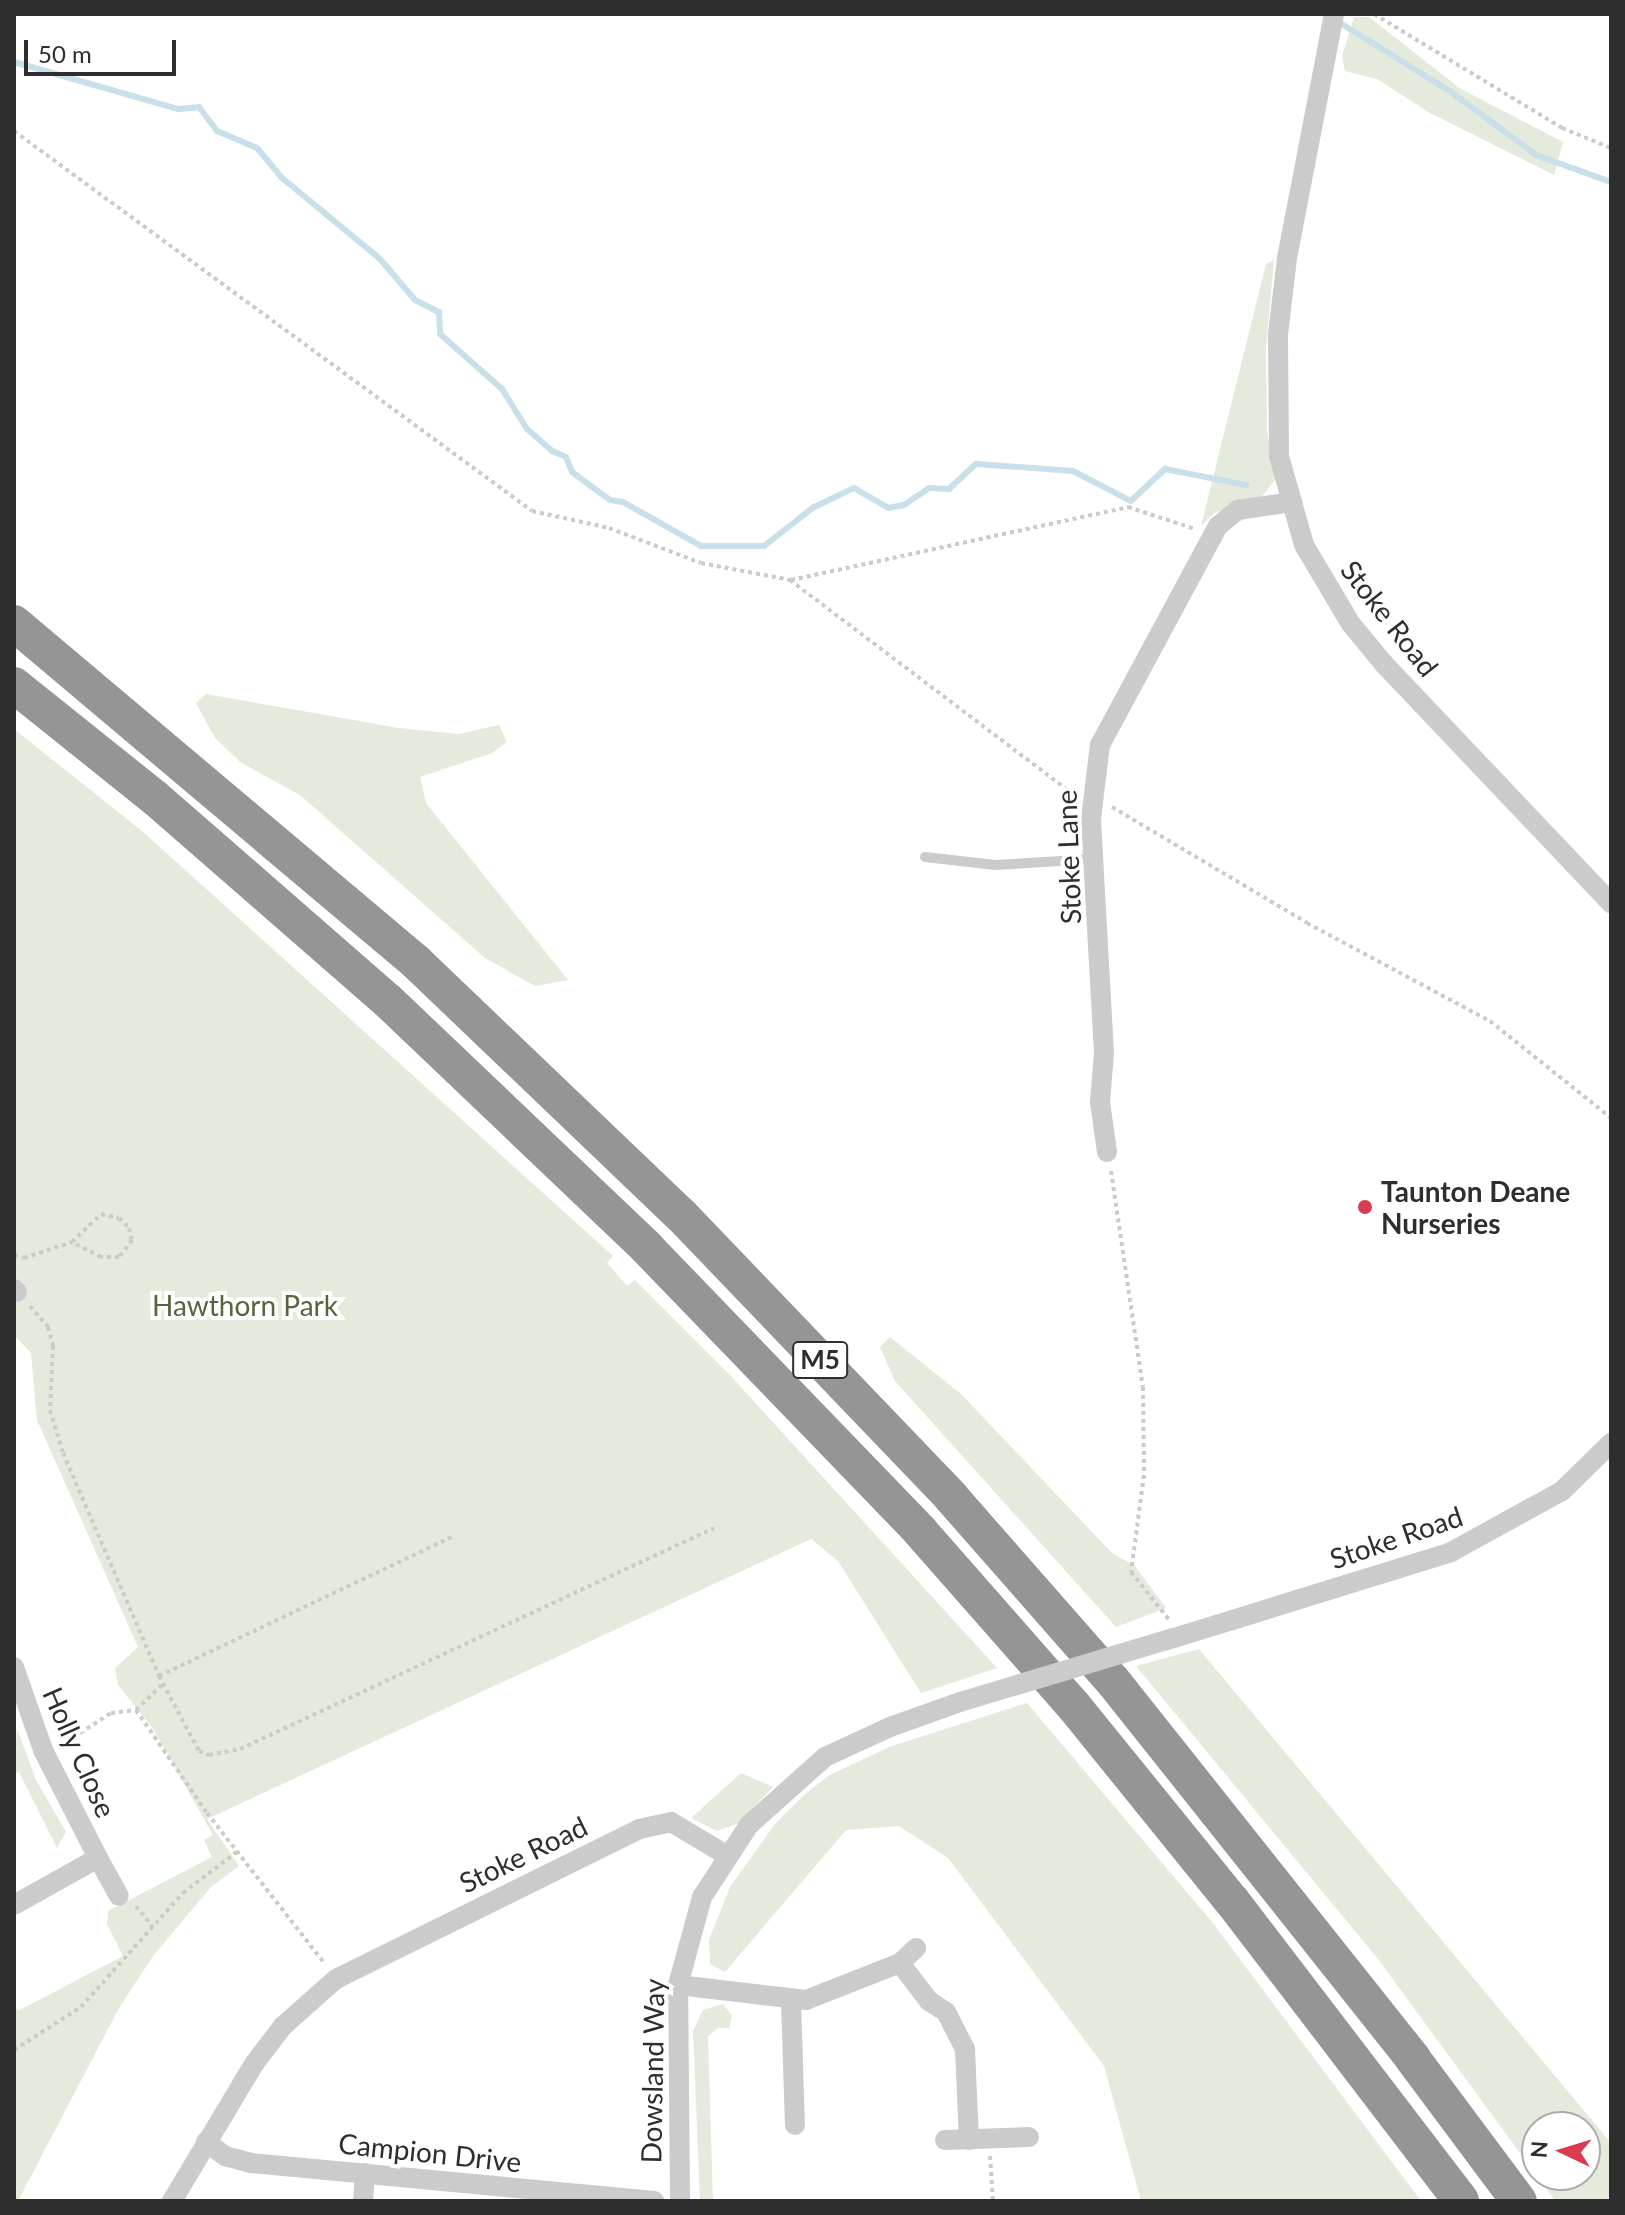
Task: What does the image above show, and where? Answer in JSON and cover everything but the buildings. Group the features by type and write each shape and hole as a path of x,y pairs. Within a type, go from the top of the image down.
{"highway":[{"name":"M5","path":"14,623 416,962 681,1215 919,1463 1112,1680 1404,2047 1519,2201"},
{"name":"M5","path":"14,685 154,797 388,1001 647,1248 920,1531 1073,1705 1232,1901 1461,2201"}],"street":[{"name":"Stoke Road","path":"1334,14 1278,335 1279,456 1304,545 1351,624 1611,903"},
{"name":"Stoke Lane","path":"1107,1152 1100,1102 1104,1053 1094,859 1094,774 1111,716 1212,535 1238,510 1292,502"},
{"name":"Stoke Road","path":"172,2201 206,2142 283,2026 336,1979 648,1826 671,1822 686,1827 728,1856 784,1788 825,1757 960,1702 1451,1552 1562,1491 1611,1443"},
{"name":"Holly Close","path":"14,1667 43,1750 119,1896"},
{"name":"Dowsland Way","path":"680,2201 678,1985 702,1897 728,1856"},
{"name":"Holly Close","path":"14,1905 98,1858"},
{"path":"678,1985 791,2000 826,1995 900,1963 916,1948"},
{"path":"900,1963 929,2001 946,2012 965,2049 979,2139"},
{"path":"789,2113 791,2000"},
{"path":"945,2140 1029,2137"},
{"name":"Campion Drive","path":"206,2142 225,2156 252,2163 654,2201"},
{"path":"363,2201 365,2173"}],"lane":[{"path":"925,857 996,865 1094,859"}],"path":[{"path":"1374,14 1562,128 1611,148"},
{"path":"14,131 532,511 609,528 701,563 790,580 1128,507 1212,535"},
{"path":"790,580 1079,800 1106,804 1307,923 1490,1021 1611,1118"},
{"path":"1107,1152 1143,1387 1144,1475 1131,1572 1178,1636"},
{"path":"14,1255 24,1258 72,1242 101,1214 123,1220 132,1240 123,1255 108,1258 72,1242"},
{"path":"16,1291 48,1327 54,1429 159,1676 199,1751 223,1754 714,1528"},
{"path":"159,1676 454,1536"},
{"path":"43,1750 59,1747 111,1713 136,1710 163,1684"},
{"path":"136,1710 336,1979"},
{"path":"14,2050 81,2007 183,1893 238,1851"},
{"path":"119,1896 135,1906 154,1929"},
{"path":"979,2139 993,2201"}],"green space":[{"path":"1354,17 1369,17 1461,89 1563,142 1554,175 1430,113 1377,79 1345,71 1342,56"},
{"path":"1274,260 1266,349 1267,431 1275,480 1260,499 1214,513 1201,526 1266,264"},
{"path":"206,694 399,728 459,734 499,725 507,742 492,753 420,777 426,803 568,980 535,986 485,958 300,795 240,762 215,738 196,703"},
{"name":"Hawthorn Park","path":"14,729 142,831 613,1256 607,1263 627,1286 635,1280 729,1374 997,1668 921,1693 838,1561 811,1539 207,1819 239,1866 211,1887 153,1956 119,2008 18,2201 14,2201 14,2005 18,2011 123,1956 107,1924 108,1911 212,1857 204,1840 213,1835 154,1730 118,1685 115,1668 138,1647 37,1420 31,1353 14,1335"},
{"path":"890,1337 961,1394 1112,1553 1135,1566 1166,1608 1116,1627 895,1381 880,1347"},
{"path":"1199,1649 1584,2111 1521,2111 1521,2155 1378,1959 1136,1666"},
{"path":"1027,1703 1212,1922 1421,2201 1141,2201 1104,2066 948,1858 899,1826 846,1830 725,1972 710,1964 709,1940 730,1887 775,1824 803,1796 828,1776 889,1747"},
{"path":"17,1729 36,1780 66,1832 57,1848 19,1772 14,1774"},
{"path":"741,1773 773,1787 739,1823 717,1831 691,1818"},
{"path":"723,2004 732,2016 729,2028 718,2028 708,2036 713,2201 700,2201 693,2031 703,2010"},
{"path":"1601,2131 1611,2143 1611,2201 1555,2201 1548,2191 1601,2191"}],"waterway":[{"path":"1337,21 1451,92 1536,155 1611,182"},
{"path":"14,62 178,109 199,107 217,131 257,148 281,177 380,259 415,300 439,312 440,334 502,389 527,429 552,451 566,457 572,472 610,500 623,502 701,546 764,546 814,507 854,488 888,508 904,505 929,488 949,489 976,464 1073,471 1131,501 1165,469 1246,485"}],"place":[{"name":"Taunton Deane Nurseries","path":"1365,1207"}]}
